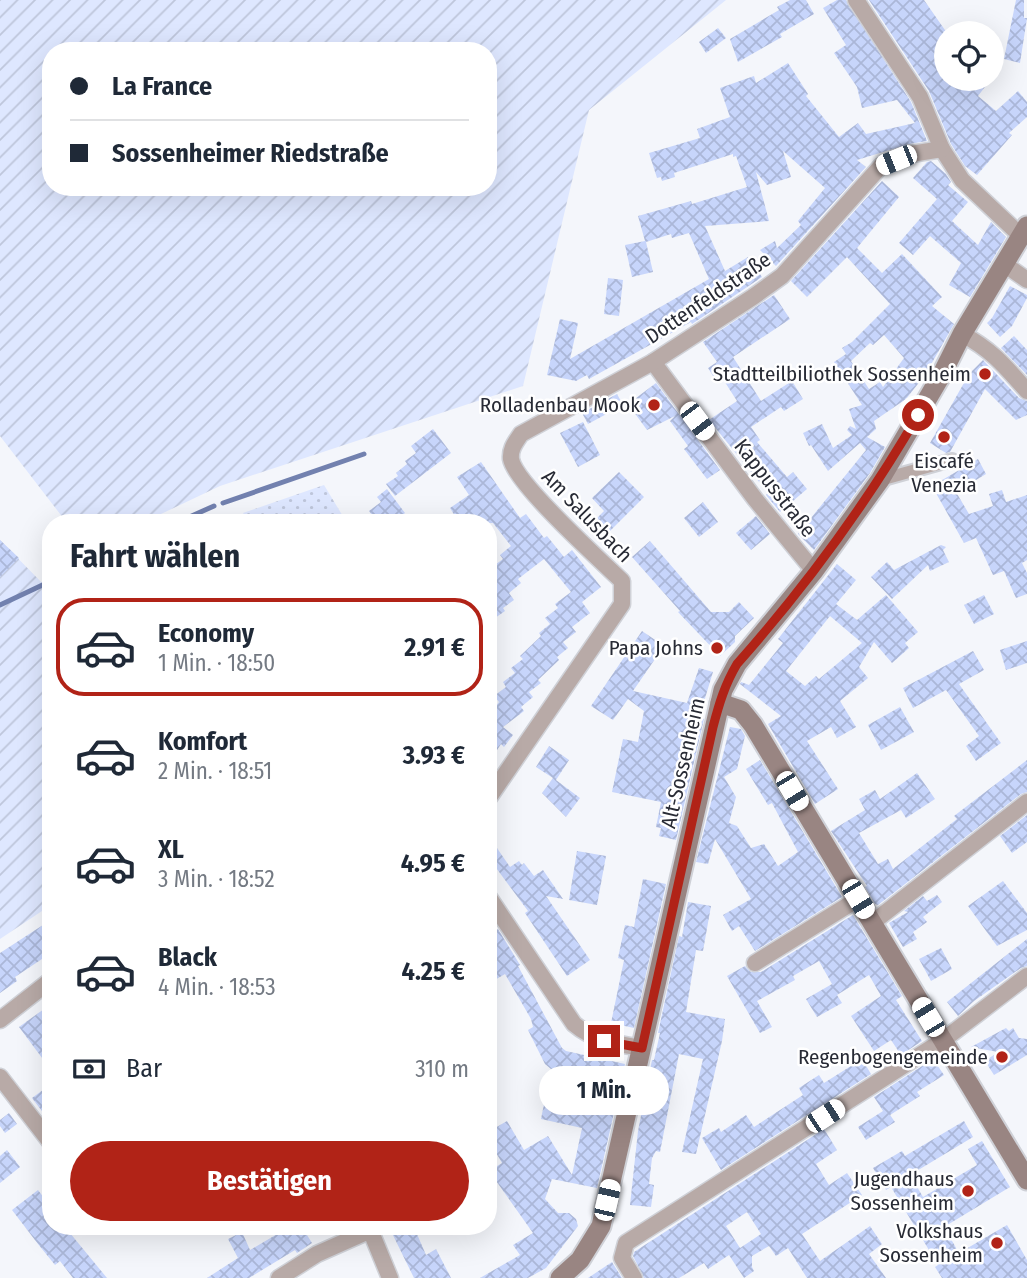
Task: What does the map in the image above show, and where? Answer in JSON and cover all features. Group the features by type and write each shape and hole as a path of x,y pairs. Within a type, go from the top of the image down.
{"main road":[{"name":"Alt-Sossenheim","path":"560,1278 580,1260 601,1226 726,683 737,664 814,572 880,480 942,374 962,334 1024,231"},
{"path":"720,703 741,710 748,717 1027,1180"}],"street":[{"path":"856,0 920,97 942,149 962,180 1024,231"},
{"name":"Dottenfeldstraße","path":"548,419 653,362 753,298 782,276 881,166 911,154 942,149"},
{"path":"1004,264 1027,280"},
{"path":"962,334 995,355 1027,391"},
{"name":"Kappusstraße","path":"653,362 755,499 814,572"},
{"name":"Am Salusbach","path":"497,786 622,604 622,581 529,490 511,461 512,448 520,435 548,419"},
{"path":"880,480 952,460"},
{"path":"872,923 1027,802"},
{"path":"755,963 858,899"},
{"path":"497,909 574,1024 583,1032 604,1041 642,1048"},
{"path":"634,1278 622,1258 625,1243 942,1041 1027,976"},
{"path":"0,1020 42,987"},
{"path":"0,1077 42,1131"},
{"path":"279,1278 317,1254 356,1235"},
{"path":"373,1235 390,1278"}],"shaded area":[{"path":"0,0 726,0 589,110 523,386 220,486 161,514 60,514 0,436"},
{"path":"324,485 342,514 244,514"},
{"path":"0,540 42,583 42,911 0,939"}],"building":[{"path":"790,0 806,0 814,14 780,34 782,37 738,62 730,39 779,10 777,7"},
{"path":"837,0 846,0 911,102 927,141 857,160 866,167 776,266 760,250 775,241 777,248 801,225 798,221 825,188 783,151 791,177 767,185 756,172 769,221 705,226 725,271 748,257 762,277 692,324 691,322 589,379 587,375 576,381 547,375 560,319 578,323 570,359 709,279 689,233 672,238 671,234 646,242 653,272 632,277 625,245 645,241 638,216 691,201 692,204 747,187 733,154 674,173 675,177 662,181 661,177 657,178 649,153 700,138 697,129 730,117 720,88 754,76 756,83 788,63 808,94 806,96 839,137 858,123 866,134 915,123 897,100 862,108 857,87 834,53 846,45 823,8"},
{"path":"869,0 924,0 939,21 934,21 934,91 982,91 978,96 996,111 1018,91 1027,102 1027,117 1009,133 1012,135 977,175 965,166 951,144 929,91"},
{"path":"1016,0 1024,0 1024,18 1027,18 1020,63 1004,59"},
{"path":"718,28 726,38 706,53 699,42"},
{"path":"931,161 946,174 951,182 948,185 968,202 952,221 978,245 991,222 1006,237 970,297 949,285 961,263 930,236 913,255 899,243 937,199 913,178"},
{"path":"882,181 899,197 857,248 882,273 902,254 942,297 932,306 954,324 929,368 918,378 921,380 906,399 874,421 876,429 867,437 885,447 870,473 814,550 798,534 866,450 860,443 828,471 811,445 809,446 803,433 822,424 833,448 852,435 847,430 850,426 856,429 849,409 862,405 834,362 846,354 842,348 852,342 890,304 847,257 807,297 791,281","holes":["884,335 904,358 883,387 880,382 869,389 851,361 870,343 873,345"]},
{"path":"608,278 623,280 619,316 604,314"},
{"path":"1010,286 1027,295 1027,298 1012,326 1000,337 987,323"},
{"path":"774,295 790,319 733,357 761,401 792,381 803,399 784,411 781,407 751,427 760,440 757,442 787,477 793,472 807,489 780,512 766,495 768,493 709,420 737,401 721,376 715,379 708,368 717,362 703,342"},
{"path":"1014,336 1027,350 1027,375 1001,348"},
{"path":"983,360 1019,398 1027,401 1027,415 1016,420 985,389 950,452 946,453 930,443 969,374"},
{"path":"656,383 720,470 707,479 684,449 688,446 670,421 675,416 647,430 628,404"},
{"path":"617,394 623,405 588,424 582,413"},
{"path":"583,422 600,455 578,467 560,433"},
{"path":"433,429 451,453 395,496 386,484 398,476 396,473 407,464 405,461 416,453 411,446"},
{"path":"978,459 986,474 956,492 969,514 993,506 989,494 1002,490 1006,502 1027,495 1027,560 1022,563 1027,573 1027,594 1016,598 1004,571 993,575 976,538 964,543 932,486"},
{"path":"481,462 520,518 526,514 544,538 547,536 564,557 572,550 601,587 582,602 590,613 572,627 576,632 563,642 568,648 538,680 541,683 529,692 533,697 521,707 524,711 503,727 513,735 504,747 501,744 497,750 497,694 506,687 503,682 515,673 511,668 523,659 520,656 550,624 545,618 558,608 555,604 571,592 544,559 518,579 521,583 509,593 514,600 497,617 497,563 503,559 500,555 511,546 497,528 497,514 454,514 450,508 469,495 457,477"},
{"path":"619,472 644,497 607,534 594,521 604,511 592,498"},
{"path":"387,489 405,513 371,514 369,511 381,502 377,497"},
{"path":"703,502 718,522 699,537 684,518"},
{"path":"756,516 770,534 751,550 736,533"},
{"path":"0,540 19,558 0,577"},
{"path":"650,541 711,612 729,612 739,602 754,618 735,636 735,642 720,656 678,612 680,611 632,557"},
{"path":"941,545 946,547 943,550 949,562 930,571 928,565 892,599 871,577 887,562 894,570"},
{"path":"837,564 856,580 836,604 857,620 886,595 918,632 905,643 909,648 892,663 874,642 859,667 868,678 840,701 856,727 837,738 831,727 807,741 838,789 815,804 768,724 781,716 740,684 749,685 783,643 778,639","holes":["830,616 862,643 819,679 816,676 805,686 786,671"]},
{"path":"984,595 994,614 974,624 964,605"},
{"path":"642,631 664,646 633,691 687,703 699,668 713,672 699,718 704,719 676,840 659,836 661,828 656,827 661,802 612,792 623,739 638,742 644,711 628,699 613,720 591,706"},
{"path":"1027,641 1027,663 1006,670 1000,650"},
{"path":"973,651 984,670 959,684 1001,743 976,761 966,746 979,736 946,690 913,708 903,688"},
{"path":"900,707 914,732 881,750 868,725"},
{"path":"730,727 741,729 745,736 737,769 724,777 736,797 729,823 737,826 751,848 764,844 778,866 798,852 772,803 768,805 746,769 760,760 842,897 755,951 739,926 732,931 723,915 751,899 715,839 708,864 696,862"},
{"path":"549,746 569,760 556,780 580,798 566,817 542,793 553,778 536,767"},
{"path":"1027,760 1027,792 878,905 875,904 865,887 867,886 831,831 865,810 859,799 875,790 880,799 917,773 935,799 906,818 901,810 859,833 878,864 888,859 893,869 957,819 954,816"},
{"path":"1027,815 1027,842 1012,853 1000,836"},
{"path":"497,848 510,867 519,861 522,865 524,863 534,876 543,870 563,899 546,896 590,960 567,976 525,913 528,911 497,869"},
{"path":"577,851 606,856 597,905 569,900"},
{"path":"643,879 666,884 634,1028 611,1023 624,960 618,958 625,925 634,927"},
{"path":"1003,881 1027,913 1027,930 997,946 968,906"},
{"path":"937,895 942,902 923,917 927,922 913,932 917,939 903,947 889,923 908,912 904,911 923,896 927,901"},
{"path":"688,902 711,906 703,951 696,950 686,1012 725,1019 722,1041 696,1154 682,1152 703,1059 679,1054 660,1152 656,1151 652,1158 649,1184 654,1185 651,1207 630,1205 638,1131"},
{"path":"853,915 902,996 896,1000 922,1041 901,1055 891,1040 874,1051 851,1016 881,996 869,975 837,995 842,1003 817,1017 806,999 832,984 819,961 793,976 795,980 757,1001 772,1027 760,1033 727,976 745,966 751,972 761,972"},
{"path":"42,926 42,959 15,977 17,981 0,993 0,953"},
{"path":"497,930 520,965 518,966 562,1048 625,1064 597,1188 552,1179 545,1199 558,1213 569,1213 576,1219 578,1226 546,1268 528,1278 480,1278 520,1255 513,1245 533,1233 497,1182 497,1166 502,1163 497,1154 497,1127 507,1121 524,1150 548,1136 572,1175 582,1128 541,1119 551,1069 545,1064 528,1030 533,1027 531,1019 505,974 497,979"},
{"path":"1027,939 1027,966 974,1001 958,1016 947,1002"},
{"path":"941,948 952,969 931,981 919,959"},
{"path":"42,1010 42,1058 19,1027"},
{"path":"1006,1028 1009,1031 1013,1028 1019,1038 1027,1039 1027,1055 994,1075 985,1061 998,1052 971,1047"},
{"path":"862,1059 871,1074 721,1170 702,1138 719,1128 721,1132 746,1115 754,1127 803,1095 799,1088 819,1075 824,1083"},
{"path":"933,1059 944,1075 917,1092 920,1096 890,1115 895,1122 866,1140 858,1127 883,1111 874,1097"},
{"path":"42,1091 42,1111 32,1098"},
{"path":"9,1113 17,1124 5,1133 0,1126 0,1120"},
{"path":"964,1121 973,1137 910,1175 923,1197 977,1165 968,1149 982,1141 1010,1187 944,1227 959,1253 1007,1225 1027,1260 1027,1278 942,1278 935,1267 938,1265 891,1187 886,1190 873,1168 902,1151 905,1156"},
{"path":"824,1129 837,1150 816,1164 829,1185 847,1173 862,1195 802,1234 820,1261 870,1226 882,1244 869,1254 886,1278 807,1278 788,1248 776,1256 769,1246 752,1256 754,1271 744,1278 729,1255 708,1269 704,1263 679,1278 644,1278 633,1256 634,1252","holes":["747,1212 761,1234 740,1248 726,1226"]},
{"path":"7,1150 20,1167 0,1183 0,1156"},
{"path":"38,1190 42,1195 42,1235 72,1235 107,1278 73,1278 60,1261 55,1265 12,1210"},
{"path":"243,1235 250,1250 275,1235 307,1235 312,1243 297,1253 295,1250 249,1278 207,1278 238,1258 228,1239"},
{"path":"393,1235 417,1235 426,1255 436,1249 451,1278 414,1278"},
{"path":"612,1262 622,1278 588,1278"}],"waterway":[{"path":"223,503 364,454"},
{"path":"196,514 214,506"},
{"path":"0,605 42,585"}],"place":[{"name":"Stadtteilbiliothek Sossenheim","path":"985,374"},
{"name":"Rolladenbau Mook","path":"654,405"},
{"name":"Eiscafé Venezia","path":"944,437"},
{"name":"Papa Johns","path":"717,648"},
{"name":"Regenbogengemeinde","path":"1002,1057"},
{"name":"Jugendhaus Sossenheim","path":"968,1191"},
{"name":"Volkshaus Sossenheim","path":"997,1243"}],"route":[{"path":"604,1041 642,1048 713,727 729,677 854,518 918,415"}]}
